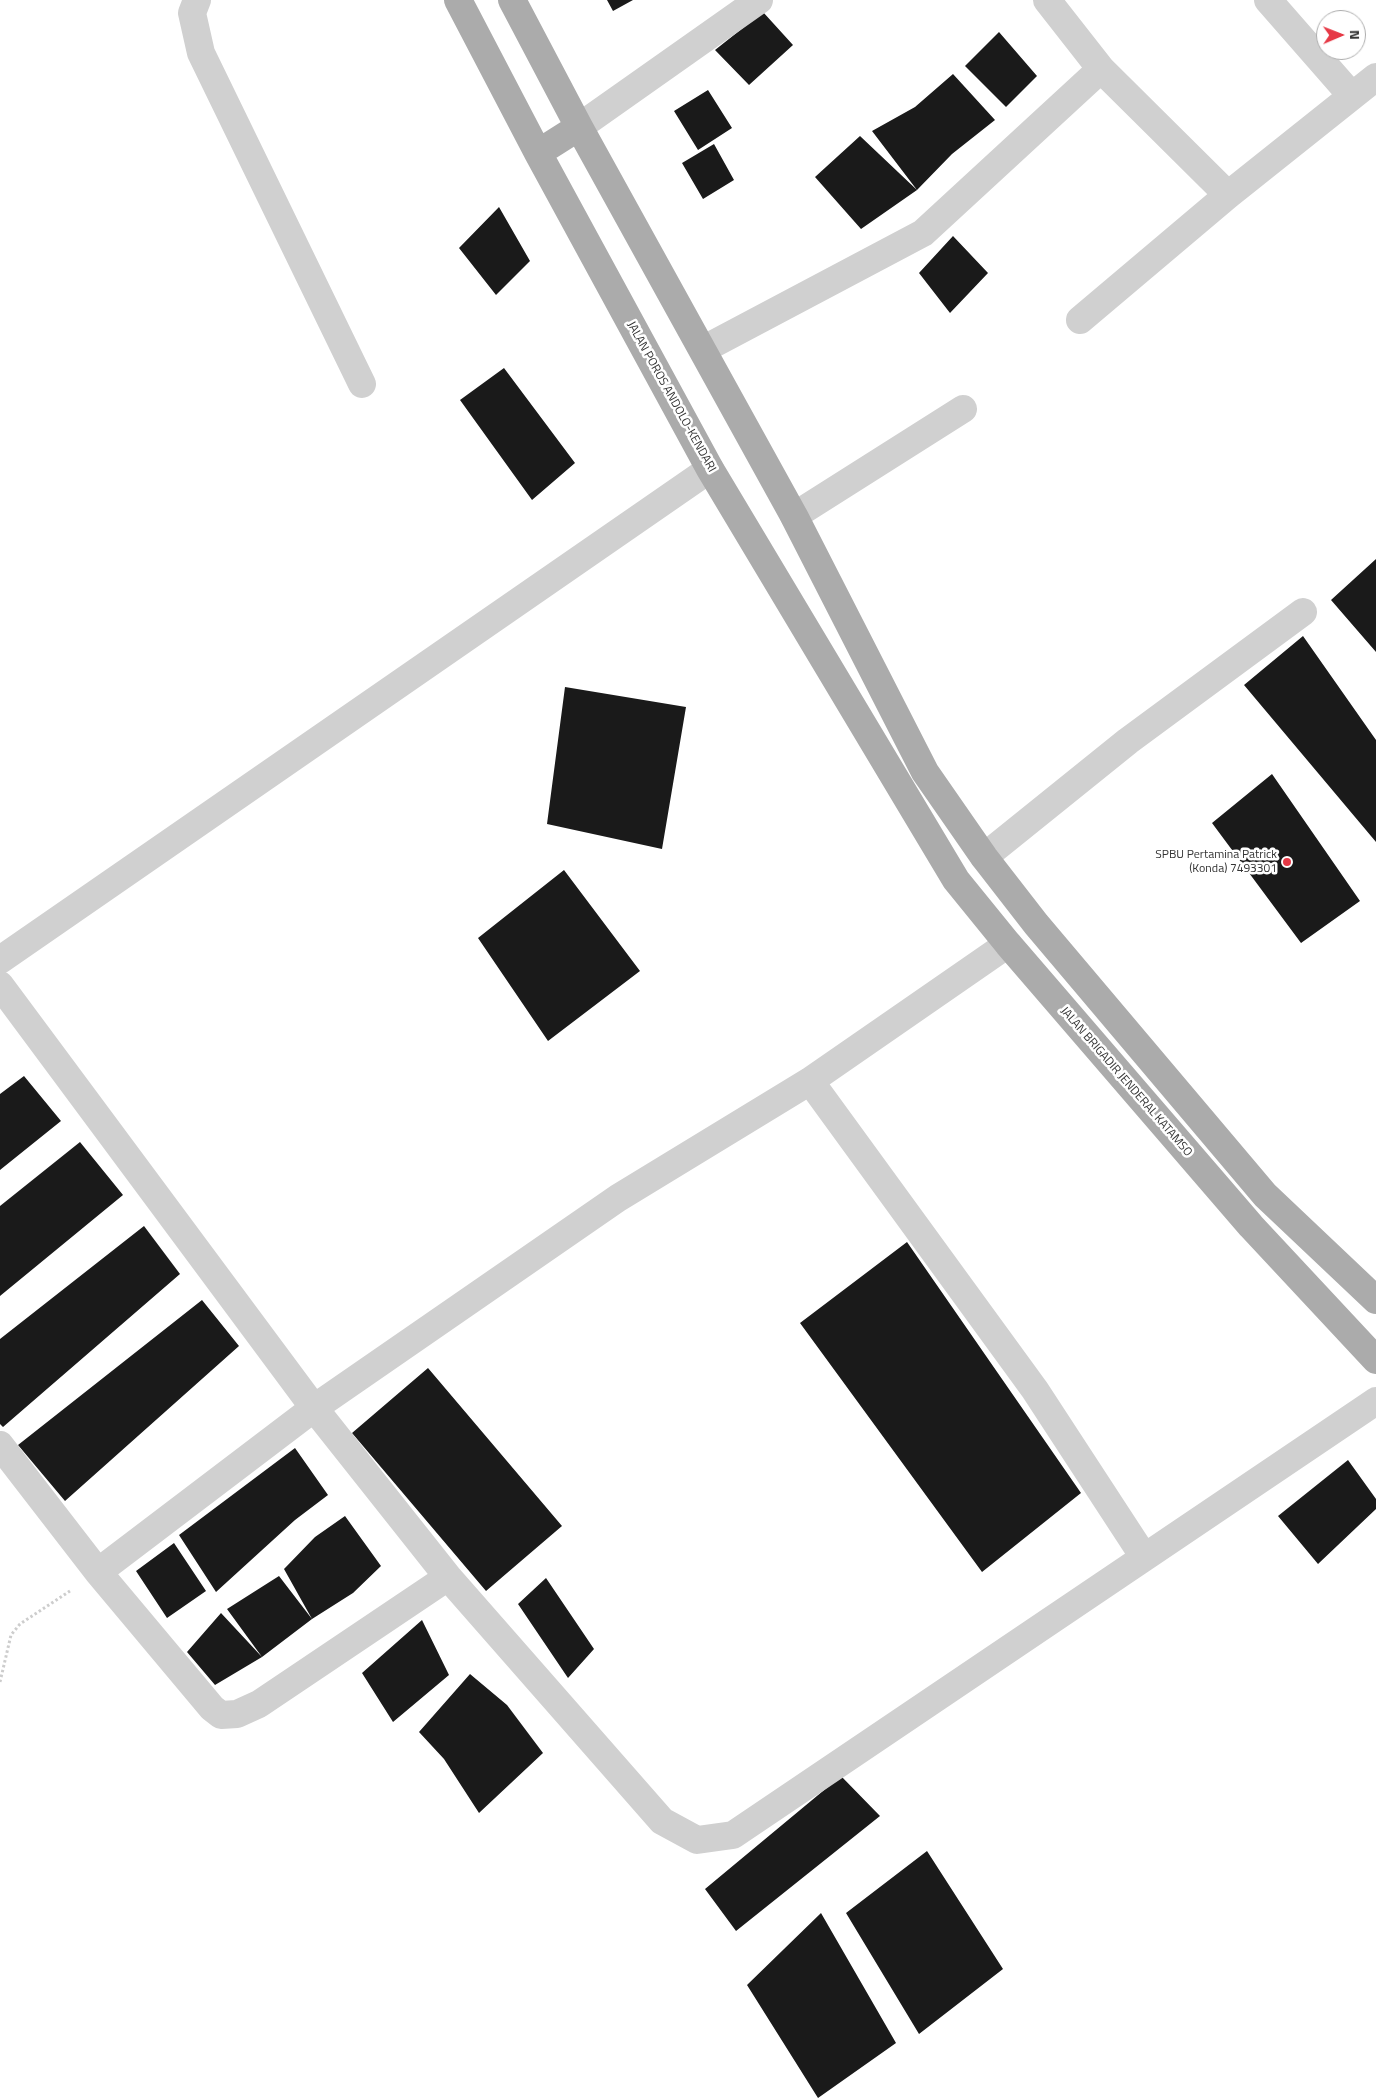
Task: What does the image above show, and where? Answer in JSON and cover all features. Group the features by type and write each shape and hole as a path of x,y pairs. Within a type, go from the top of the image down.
{"main road":[{"name":"JALAN POROS ANDOLO-KENDARI","path":"458,0 538,153 710,469 899,786"},
{"path":"512,0 579,127 704,349 794,516 924,772 984,857 1036,924 1265,1195 1376,1300"},
{"path":"538,153 579,127"},
{"name":"JALAN BRIGADIR JENDERAL KATAMSO","path":"899,786 956,880 1008,944 1251,1226 1376,1360"},
{"path":"956,880 984,857"},
{"path":"1008,944 1036,924"}],"street":[{"path":"197,0 192,13 201,53 362,384"},
{"path":"579,127 758,0"},
{"path":"1047,0 1101,69 1228,195"},
{"path":"1268,0 1352,96"},
{"path":"704,349 923,233 1101,69"},
{"path":"1080,320 1228,195 1376,77"},
{"path":"794,516 963,409"},
{"path":"0,960 710,469"},
{"path":"984,857 1128,741 1303,612"},
{"path":"98,1572 314,1408 618,1198 810,1081 1008,944"},
{"path":"0,985 314,1408 448,1577 662,1821 697,1840 733,1835 1376,1401"},
{"path":"810,1081 1035,1390 1144,1557"},
{"path":"0,1445 98,1572 212,1708 221,1715 228,1715 259,1704 448,1577"}],"path":[{"path":"0,1682 11,1635 20,1624 98,1572"}],"building":[{"path":"607,0 633,0 613,11"},
{"path":"763,12 793,45 749,85 715,50"},
{"path":"999,32 1037,76 1006,107 965,66"},
{"path":"953,74 995,120 952,154 917,190 872,131 915,107"},
{"path":"708,90 732,128 698,150 674,111"},
{"path":"860,136 917,190 861,229 815,177"},
{"path":"714,144 734,180 703,199 682,163"},
{"path":"499,207 530,261 496,295 459,248"},
{"path":"953,236 988,273 950,313 919,273"},
{"path":"504,368 575,463 532,500 460,400"},
{"path":"1376,559 1376,652 1331,600"},
{"path":"1303,636 1376,740 1376,842 1244,685"},
{"path":"565,687 686,707 662,849 547,824"},
{"name":"SPBU Pertamina Patrick (Konda) 7493301","path":"1272,774 1360,901 1301,943 1212,823"},
{"path":"564,870 640,971 548,1041 478,938"},
{"path":"24,1076 61,1121 0,1170 0,1094"},
{"path":"80,1142 123,1195 0,1296 0,1206"},
{"path":"144,1226 180,1274 3,1427 0,1424 0,1339"},
{"path":"907,1242 1081,1493 982,1572 800,1323"},
{"path":"202,1300 239,1346 65,1501 18,1445"},
{"path":"428,1368 562,1526 486,1591 352,1433"},
{"path":"295,1448 328,1495 295,1520 216,1592 179,1535"},
{"path":"1348,1460 1376,1499 1376,1509 1318,1564 1278,1516"},
{"path":"345,1516 381,1566 353,1593 312,1619 284,1569 315,1537"},
{"path":"174,1543 206,1591 167,1618 136,1571"},
{"path":"279,1576 312,1619 262,1657 227,1609"},
{"path":"546,1578 594,1649 568,1678 518,1604"},
{"path":"221,1613 262,1657 215,1685 187,1652"},
{"path":"422,1620 449,1675 393,1722 362,1673"},
{"path":"470,1674 507,1705 543,1753 479,1813 444,1759 419,1732"},
{"path":"841,1776 880,1816 736,1931 705,1889"},
{"path":"927,1851 1003,1969 919,2034 846,1913"},
{"path":"821,1913 896,2043 818,2098 747,1985"}],"place":[{"name":"SPBU Pertamina Patrick (Konda) 7493301","path":"1287,862"}]}
